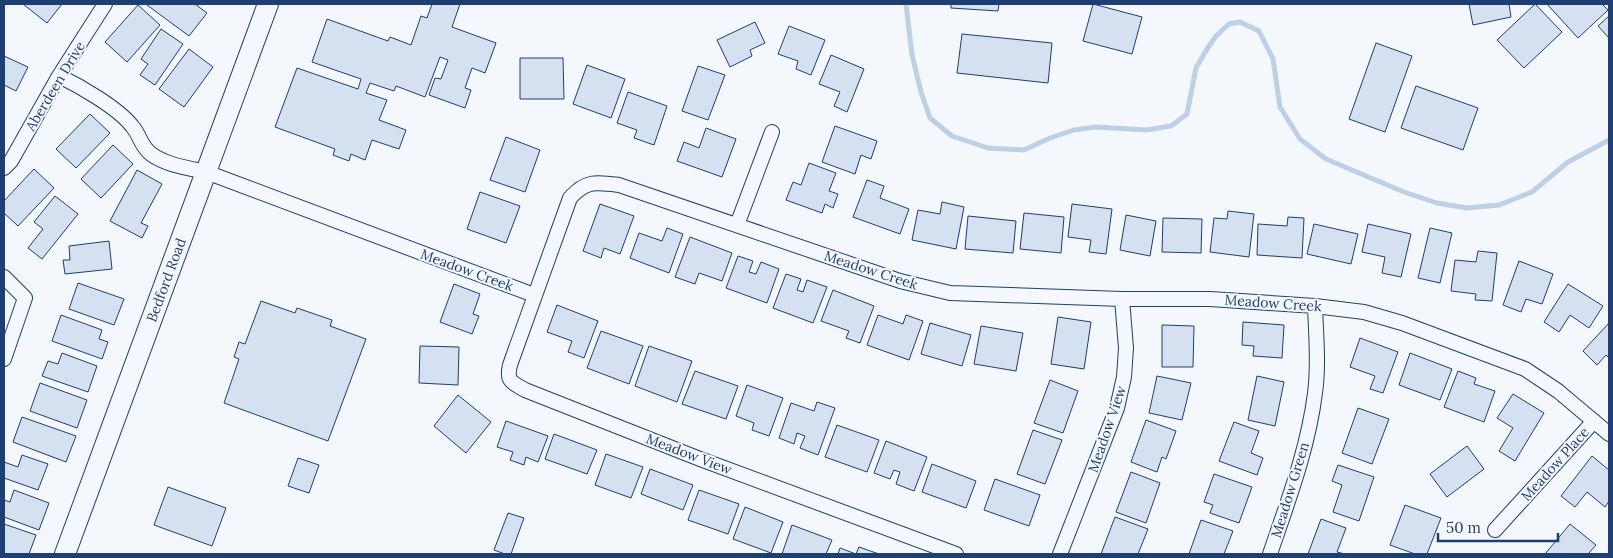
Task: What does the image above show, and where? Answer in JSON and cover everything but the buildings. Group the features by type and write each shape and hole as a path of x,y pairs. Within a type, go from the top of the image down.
{"main road":[{"name":"Bedford Road","path":"65,554 268,4"}],"street":[{"name":"Aberdeen Drive","path":"4,168 11,160 59,76 105,4"},
{"name":"Meadow Creek","path":"59,76 79,86 126,119 134,127 142,145 161,160 206,172 534,294 570,198 578,189 596,182 619,185 900,281 950,293 1122,299 1210,299 1315,306 1364,312 1402,323 1525,369 1558,390 1609,434"},
{"path":"737,225 772,132"},
{"path":"4,277 26,298 4,359"},
{"name":"Meadow View","path":"534,294 507,374 510,381 525,390 700,459 956,554"},
{"name":"Meadow View","path":"1060,554 1119,400 1124,377 1126,348 1122,299"},
{"name":"Meadow Green","path":"1270,554 1304,453 1316,392 1315,306"},
{"name":"Meadow Place","path":"1495,530 1594,421"}],"waterway":[{"path":"906,4 912,55 921,92 930,118 952,136 988,148 1024,150 1074,130 1096,127 1146,130 1171,126 1187,114 1196,68 1207,49 1216,36 1229,24 1240,22 1259,31 1273,59 1280,107 1300,139 1326,159 1404,192 1437,203 1467,208 1499,205 1532,192 1568,162 1609,140"}]}
